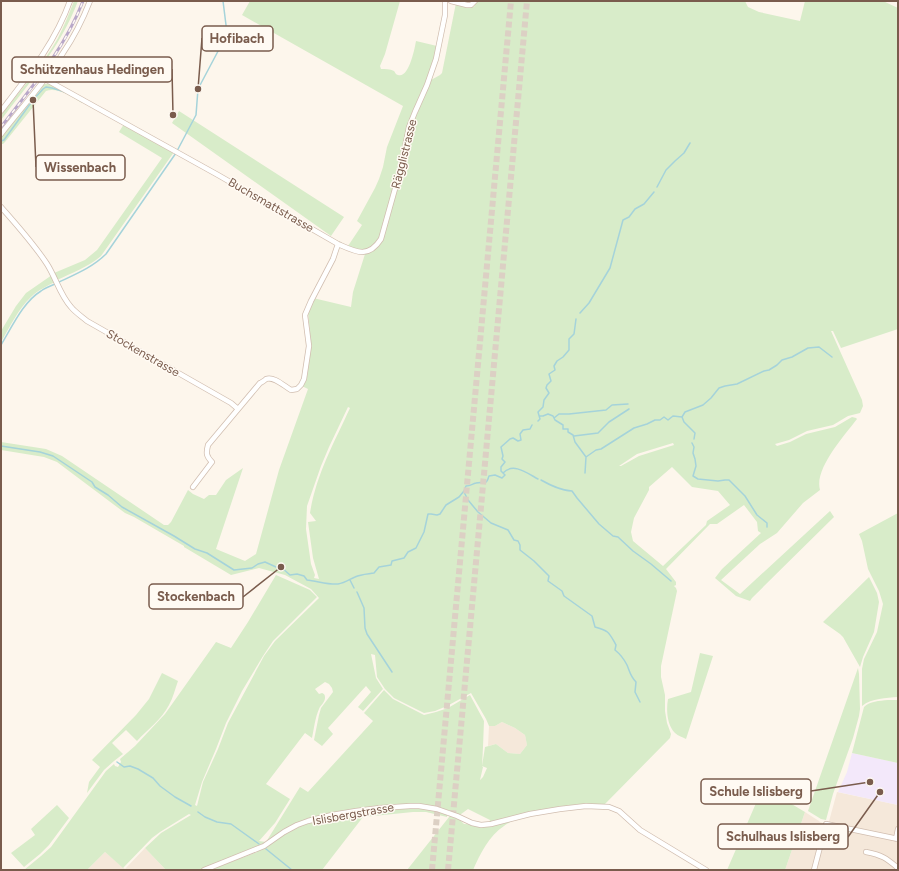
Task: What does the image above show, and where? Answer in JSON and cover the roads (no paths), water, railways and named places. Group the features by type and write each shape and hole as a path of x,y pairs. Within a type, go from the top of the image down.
{"street":[{"path":"1,111 41,58 56,33 70,1"},
{"path":"1,134 58,61 82,20 90,1"},
{"name":"Rägglistrasse","path":"362,253 373,249 381,239 400,170 409,127 428,85 436,59 445,15 445,1"},
{"path":"451,1 467,5 473,3"},
{"name":"Buchsmattstrasse","path":"45,79 150,136 338,244 362,253"},
{"name":"Stockenstrasse","path":"1,206 46,263 53,273 65,299 70,307 77,313 87,321 231,403 238,409"},
{"path":"193,487 212,462 207,457 206,451 208,445 260,383 265,379 271,378 291,390 297,389 301,385 304,378 309,346 305,315 333,259 338,244"},
{"name":"Islisbergstrasse","path":"204,870 264,846 284,832 308,821 332,815 380,808 410,806 437,809 481,825 560,809 586,806 609,807 619,811 640,830 706,870"},
{"path":"814,870 826,824 897,839 898,829"},
{"path":"866,852 880,855 898,868"}],"waterway":[{"path":"177,151 196,115 198,89 227,33 223,1"},
{"path":"1,141 4,140 33,100 43,89 46,87 65,92"},
{"path":"657,187 666,170 684,153 690,143"},
{"path":"59,282 90,266 106,254 176,153"},
{"path":"580,313 589,303 610,268 623,220 629,217 635,209 644,204 654,192"},
{"path":"1,345 23,308 35,296 55,284"},
{"path":"538,421 540,419 538,412 543,407 544,400 549,393 546,388 551,381 549,374 555,370 554,366 557,361 569,350 569,339 574,334 576,319"},
{"path":"586,457 634,428 655,420 660,420 664,417 668,420 673,416 682,417 685,412 703,405 719,388 737,384 769,370 782,360 792,357 808,348 819,347 832,357"},
{"path":"554,418 559,414 606,410 612,405 628,404"},
{"path":"574,436 598,433 609,422 629,409"},
{"path":"540,416 548,414 553,416 555,420 563,425 563,429 568,429 568,432 573,435 575,442 586,457 585,473"},
{"path":"682,417 684,422 695,433 694,439"},
{"path":"1,446 40,452 53,456 92,482 95,487 108,495 122,507 195,549 207,553 234,570 252,568 265,562 276,567 281,567 290,575 297,574 304,576 307,580 338,584 360,575 374,573 379,567 391,565 392,561 404,558 408,552 416,548 424,532 428,514 440,514 446,505 459,497 466,486 486,482 489,476 495,475 502,478 505,475 501,471 501,467 505,462 502,459 503,456 501,447 510,439 513,438 518,441 521,440 520,434 523,430 530,429 532,425"},
{"path":"692,443 694,447 693,453 696,466 693,476 698,479 718,481 729,480 745,496 757,515 767,523 767,527"},
{"path":"503,473 511,468 516,468 538,479"},
{"path":"541,480 560,489 572,491 599,524 613,536 618,537 671,581"},
{"path":"464,492 468,500 478,512 491,523 508,530 514,540 518,541 520,550 549,576 548,581 562,591 564,596 592,616 595,627 608,633 616,645 615,650 625,661 631,676 636,682 635,692 640,702"},
{"path":"350,580 354,588"},
{"path":"357,592 364,608 365,628 367,634 392,672"},
{"path":"117,762 124,767 130,766 138,769 153,778 160,786 175,797 191,806"},
{"path":"198,812 217,822 231,824 259,844"},
{"path":"266,849 292,870"}],"tunnel":[{"path":"432,870 511,1"},
{"path":"448,870 527,1"}],"railway":[{"path":"1,127 47,67 67,35 83,1"}],"place":[{"name":"Hofibach","path":"198,89"},
{"name":"Wissenbach","path":"33,100"},
{"name":"Schützenhaus Hedingen","path":"173,115"},
{"name":"Stockenbach","path":"281,567"},
{"name":"Schule Islisberg","path":"870,782"},
{"name":"Schulhaus Islisberg","path":"880,792"}]}
